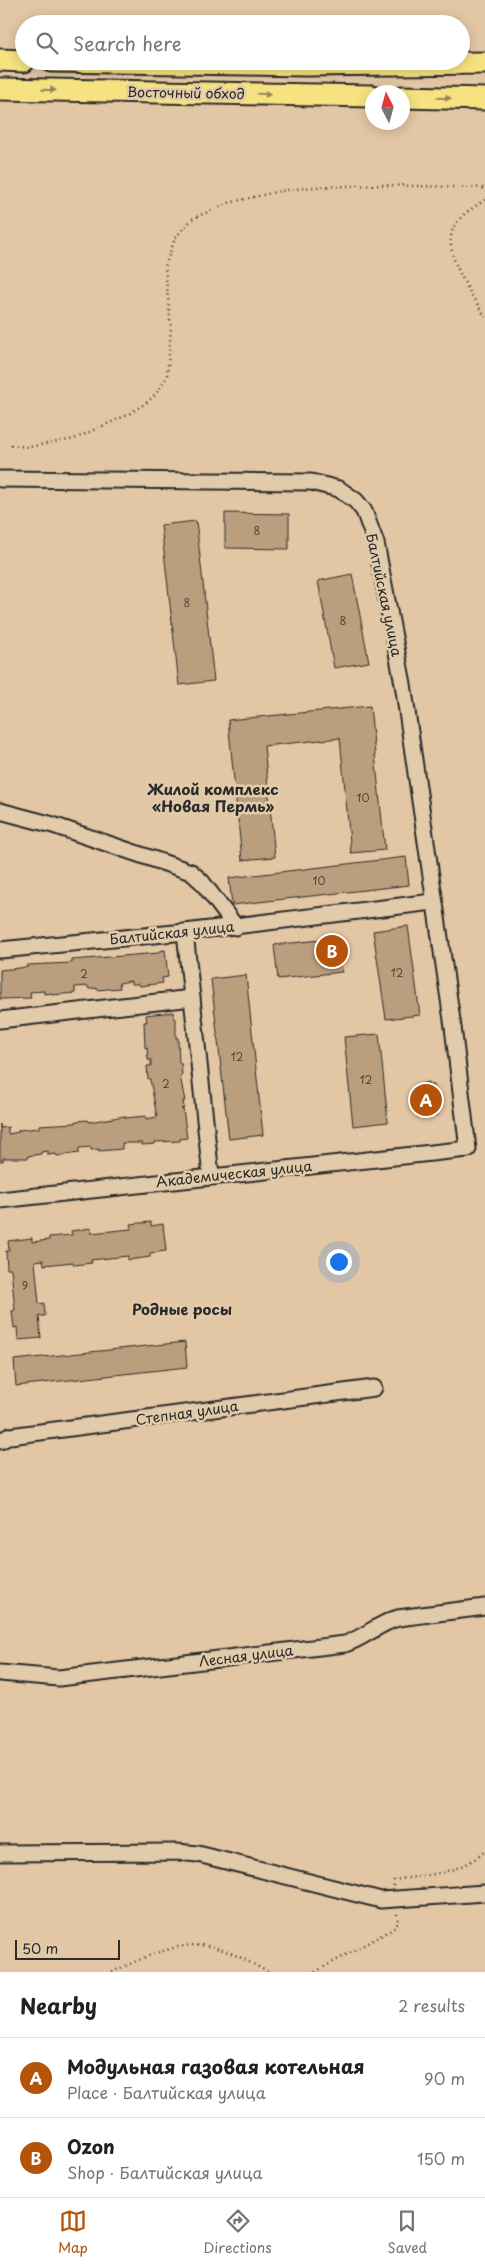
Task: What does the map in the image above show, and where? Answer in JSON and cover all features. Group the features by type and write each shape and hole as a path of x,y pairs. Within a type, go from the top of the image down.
{"highway":[{"path":"0,60 15,61"},
{"path":"470,63 485,63"},
{"name":"Восточный обход","path":"0,89 365,96"},
{"path":"410,97 485,99"}],"street":[{"name":"Балтийская улица","path":"0,479 311,482 339,489 356,501 369,524 379,562 403,684 433,902 453,1026 468,1149"},
{"path":"0,811 45,822 191,872 202,882 236,927"},
{"name":"Балтийская улица","path":"0,950 236,927 433,902"},
{"path":"185,932 212,1176"},
{"path":"0,1020 192,998"},
{"name":"Академическая улица","path":"0,1200 468,1149"},
{"name":"Степная улица","path":"0,1441 10,1436 374,1388"},
{"name":"Лесная улица","path":"0,1673 59,1678 345,1644 364,1637 390,1620 485,1607"},
{"path":"0,1853 184,1852 381,1900 485,1893"}],"path":[{"path":"11,445 28,447 74,439 127,415 156,394 167,377 170,329 165,266 175,238 183,227 200,215 228,203 255,196 313,187 411,185 485,188"},
{"path":"485,200 461,217 450,233 449,242 454,259 485,316"},
{"path":"112,1972 166,1950 194,1946 220,1949 268,1972"}],"building":[{"path":"225,513 289,514 289,549 225,548"},
{"path":"196,521 214,681 179,685 161,525"},
{"path":"352,574 369,662 334,668 318,581"},
{"path":"370,706 385,850 351,853 340,738 264,746 275,857 242,860 228,720"},
{"path":"406,857 409,885 232,905 229,878"},
{"path":"408,926 420,1015 386,1019 373,931"},
{"path":"338,938 342,972 278,979 274,945"},
{"path":"165,950 168,977 162,978 163,983 140,986 139,984 131,984 131,981 119,983 120,988 97,990 97,988 89,989 88,986 75,987 75,993 52,995 52,993 44,994 44,991 30,992 31,998 0,999 0,970 28,967 27,965 72,963 72,960 159,953 159,951"},
{"path":"246,975 263,1135 229,1139 211,979"},
{"path":"173,1012 174,1019 176,1019 176,1038 178,1038 179,1063 181,1063 182,1075 180,1076 185,1101 183,1101 184,1108 181,1109 183,1109 187,1138 180,1139 180,1141 155,1142 155,1144 142,1145 142,1143 122,1143 122,1149 99,1151 99,1149 91,1150 91,1147 79,1148 79,1153 57,1156 56,1154 48,1155 48,1151 28,1156 28,1158 3,1158 3,1161 0,1161 0,1128 8,1127 8,1134 19,1132 18,1130 39,1128 39,1125 76,1123 76,1121 88,1120 89,1122 125,1116 125,1118 146,1116 146,1119 157,1117 150,1079 148,1079 147,1066 151,1066 151,1060 148,1060 147,1047 145,1048 144,1022 147,1022 146,1015"},
{"path":"379,1034 388,1122 353,1126 344,1037"},
{"path":"428,1082 428,1085 434,1085 437,1115 418,1117 415,1086"},
{"path":"151,1222 151,1226 163,1224 166,1251 150,1253 150,1257 128,1260 128,1256 91,1260 92,1263 74,1265 73,1262 44,1265 43,1260 35,1261 39,1304 44,1303 45,1316 39,1316 41,1338 18,1340 17,1327 14,1328 12,1311 15,1310 11,1269 7,1269 6,1251 9,1251 8,1241 32,1238 32,1242 49,1240 49,1237 72,1235 71,1231 91,1228 91,1233 131,1229 130,1224"},
{"path":"185,1342 187,1367 16,1386 14,1360"}],"place":[{"name":"Ozon","path":"332,951"},
{"name":"Модульная газовая котельная","path":"426,1100"}],"district":[{"name":"Жилой комплекс «Новая Пермь»","path":"213,798"},
{"name":"Родные росы","path":"182,1310"}]}
